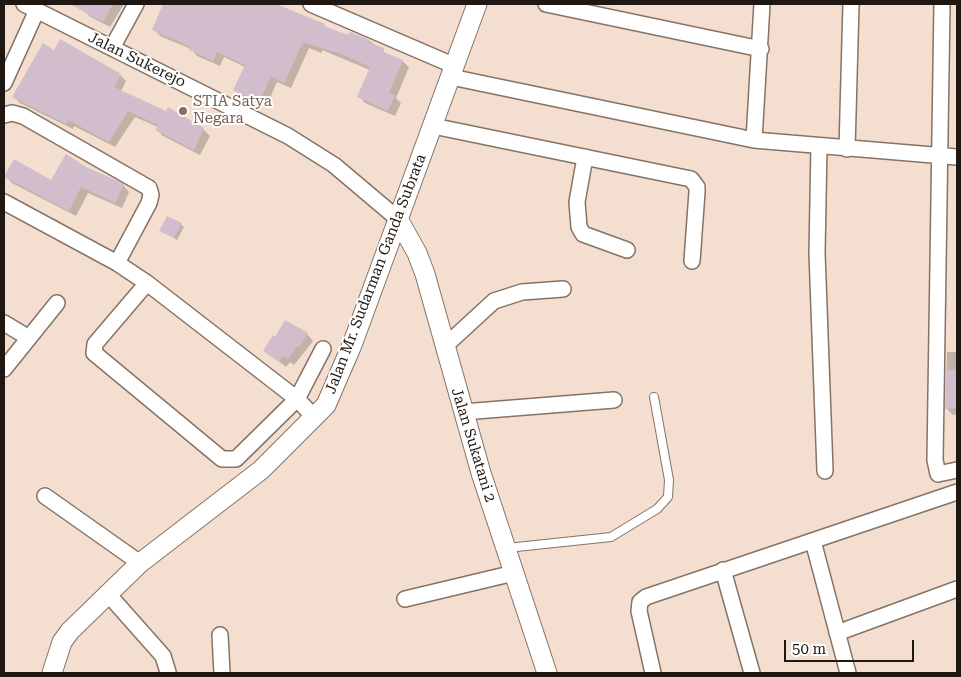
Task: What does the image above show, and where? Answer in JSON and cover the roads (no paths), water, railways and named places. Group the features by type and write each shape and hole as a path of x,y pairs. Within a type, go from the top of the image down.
{"street":[{"path":"112,48 136,4"},
{"path":"311,4 453,72 754,140 938,157 957,157"},
{"name":"Jalan Mr. Sudarman Ganda Subrata","path":"52,673 62,642 108,594 140,563 261,470 326,405 352,345 477,4"},
{"path":"546,4 761,49"},
{"path":"754,140 761,49 762,4"},
{"path":"847,149 851,4"},
{"path":"942,4 938,157 935,460 938,474 957,470"},
{"path":"4,83 30,7"},
{"name":"Jalan Sukerejo","path":"30,7 214,97 311,149 340,170 398,219"},
{"path":"4,115 23,116 149,188 151,195 149,203 117,263"},
{"path":"433,126 687,177 695,182 697,192 692,261"},
{"path":"819,146 816,253 825,471"},
{"path":"585,157 576,214 578,227 583,234 627,250"},
{"path":"4,202 117,263 147,283 297,399 314,418"},
{"name":"Jalan Sukatani 2","path":"398,219 417,253 425,274 463,412 505,548 547,673"},
{"path":"147,283 95,344 94,353 222,459 236,460 297,399 324,349"},
{"path":"444,347 494,301 522,292 563,289"},
{"path":"4,369 57,303"},
{"path":"4,323 29,338"},
{"path":"463,412 614,400"},
{"path":"653,673 638,611 640,602 646,597 957,492"},
{"path":"44,496 140,563"},
{"path":"813,541 848,673"},
{"path":"723,570 752,673"},
{"path":"405,599 514,573"},
{"path":"837,633 957,589"},
{"path":"108,594 156,648 162,656 168,672"},
{"path":"220,635 222,673"}],"lane":[{"path":"505,548 610,537 657,509 668,497 668,480 654,397"}],"place":[{"name":"STIA Satya Negara","path":"183,111"}]}
